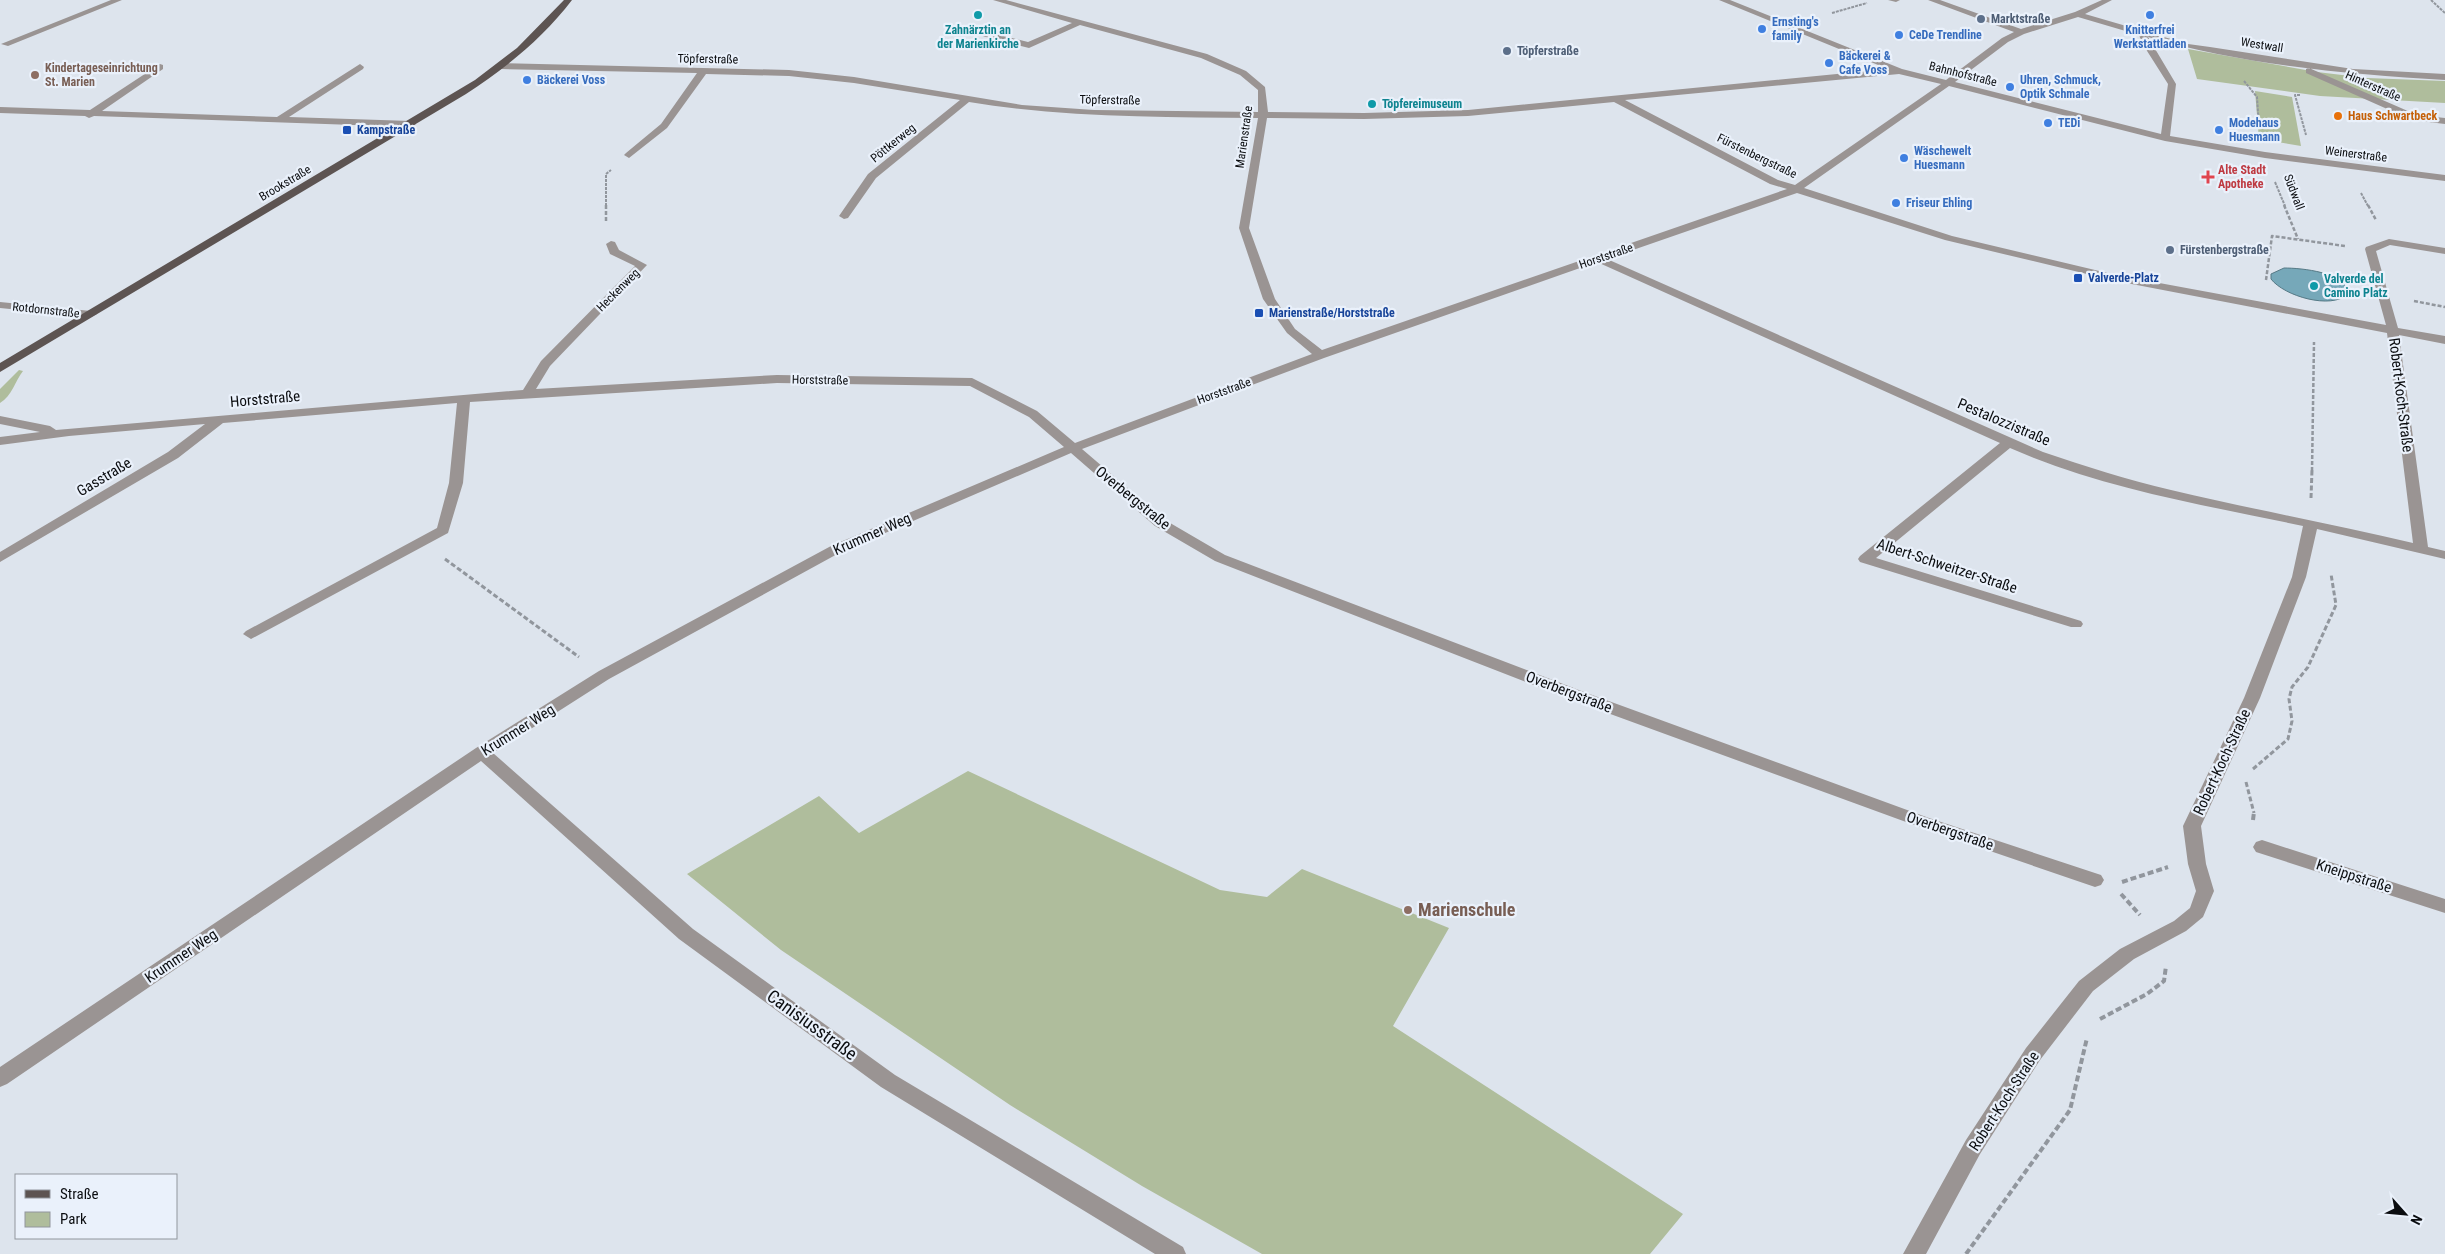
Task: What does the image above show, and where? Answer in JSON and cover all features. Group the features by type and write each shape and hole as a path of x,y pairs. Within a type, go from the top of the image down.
{"main road":[{"name":"Brookstraße","path":"0,368 411,124 501,66 530,42 568,0"}],"street":[{"path":"5,44 118,0"},
{"name":"Marienstraße","path":"996,0 1204,56 1243,73 1262,89 1263,114 1244,228 1273,305 1291,331 1320,355"},
{"name":"Bahnhofstraße","path":"1723,0 1899,71 2165,138 2265,154"},
{"path":"1932,0 2021,32"},
{"path":"1948,84 2005,40 2021,32 2078,14 2108,0"},
{"name":"Westwall","path":"2078,14 2210,50 2353,72 2445,77"},
{"path":"970,30 1029,45 1080,22"},
{"path":"2143,33 2146,43 2172,84 2165,138"},
{"name":"Hinterstraße","path":"2294,63 2415,118 2445,121"},
{"name":"Töpferstraße","path":"501,66 789,73 854,80 1022,108 1094,114 1364,116 1468,113 1899,71"},
{"path":"278,120 360,67"},
{"path":"89,115 160,68"},
{"path":"629,155 664,126 703,71"},
{"name":"Horststraße","path":"0,442 69,432 527,392 777,379 972,382 1033,414 1073,448 1320,355 1795,190 1948,84"},
{"name":"Fürstenbergstraße","path":"1614,98 1774,182 1950,238 2108,276 2445,340"},
{"name":"Pöttkerweg","path":"844,216 872,176 967,99"},
{"path":"0,110 89,115 411,124"},
{"name":"Weinerstraße","path":"2265,154 2445,178"},
{"path":"2393,331 2370,249 2389,242 2445,251"},
{"name":"Heckenweg","path":"527,392 544,364 642,266 614,252 611,244"},
{"name":"Pestalozzistraße","path":"1598,259 2008,443 2112,479 2170,494 2312,523 2445,555"},
{"name":"Rotdornstraße","path":"0,305 91,314"},
{"name":"Robert-Koch-Straße","path":"2393,331 2421,549"},
{"path":"252,634 443,530 456,482 464,398"},
{"name":"Gasstraße","path":"0,558 173,455 220,419"},
{"name":"Horststraße","path":"0,420 41,429 69,432"},
{"name":"Albert-Schweitzer-Straße","path":"2008,443 1865,559 2076,624"},
{"name":"Krummer Weg","path":"0,1078 482,752 604,675 836,549 1073,448"},
{"name":"Overbergstraße","path":"1073,448 1160,523 1220,558 1587,699 1923,822 2095,880"},
{"name":"Robert-Koch-Straße","path":"1914,1254 1973,1147 2033,1054 2086,986 2127,954 2180,926 2197,912 2205,891 2197,864 2192,826 2252,698 2299,577 2312,523"},
{"name":"Canisiusstraße","path":"482,752 686,934 880,1075 1038,1174 1175,1254"},
{"name":"Kneippstraße","path":"2262,847 2445,906"}],"path":[{"path":"2431,0 2445,13"},
{"path":"1832,14 1868,3"},
{"name":"Südwall","path":"2210,50 2217,61 2233,69 2256,97 2260,142 2298,239"},
{"path":"611,244 606,229 606,174 629,155"},
{"path":"2344,165 2389,242"},
{"path":"2263,306 2272,236 2370,249"},
{"path":"2312,523 2315,316"},
{"path":"443,530 440,555 604,675"},
{"path":"2249,774 2258,763 2288,739 2292,721 2289,699 2292,687 2308,667 2336,605 2331,567"},
{"path":"2245,779 2247,794 2254,810 2251,842 2262,847"},
{"path":"2120,883 2167,867 2197,864"},
{"path":"2094,1027 2098,1020 2147,994 2164,981 2167,963 2175,952 2119,893"},
{"path":"1966,1254 2070,1110 2077,1088 2085,1041 2090,1034"}],"green space":[{"path":"2188,49 2317,72 2367,78 2445,81 2445,103 2320,96 2197,79"},
{"path":"2255,91 2292,97 2301,146 2259,139"},
{"path":"19,370 23,371 10,392 0,403 0,389"},
{"path":"968,771 1220,890 1267,897 1302,869 1449,928 1393,1026 1683,1214 1650,1254 1262,1254 1142,1186 1010,1105 781,950 687,874 819,796 859,833"}],"water":[{"path":"2284,268 2311,270 2332,276 2346,287 2348,294 2340,299 2320,301 2286,291 2271,279 2271,274"}],"place":[{"name":"Zahnärztin an der Marienkirche","path":"978,15"},
{"name":"Knitterfrei Werkstattladen","path":"2150,15"},
{"name":"Marktstraße","path":"1981,19"},
{"name":"Ernsting's family","path":"1762,29"},
{"name":"CeDe Trendline","path":"1899,35"},
{"name":"Töpferstraße","path":"1507,51"},
{"name":"Bäckerei & Cafe Voss","path":"1829,63"},
{"name":"Kindertageseinrichtung St. Marien","path":"35,75"},
{"name":"Bäckerei Voss","path":"527,80"},
{"name":"Uhren, Schmuck, Optik Schmale","path":"2010,87"},
{"name":"Töpfereimuseum","path":"1372,104"},
{"name":"Haus Schwartbeck","path":"2338,116"},
{"name":"TEDi","path":"2048,123"},
{"name":"Kampstraße","path":"347,130"},
{"name":"Modehaus Huesmann","path":"2219,130"},
{"name":"Wäschewelt Huesmann","path":"1904,158"},
{"name":"Alte Stadt Apotheke","path":"2208,177"},
{"name":"Friseur Ehling","path":"1896,203"},
{"name":"Fürstenbergstraße","path":"2170,250"},
{"name":"Valverde-Platz","path":"2078,278"},
{"name":"Valverde del Camino Platz","path":"2314,286"},
{"name":"Marienstraße/Horststraße","path":"1259,313"},
{"name":"Marienschule","path":"1408,910"}]}
